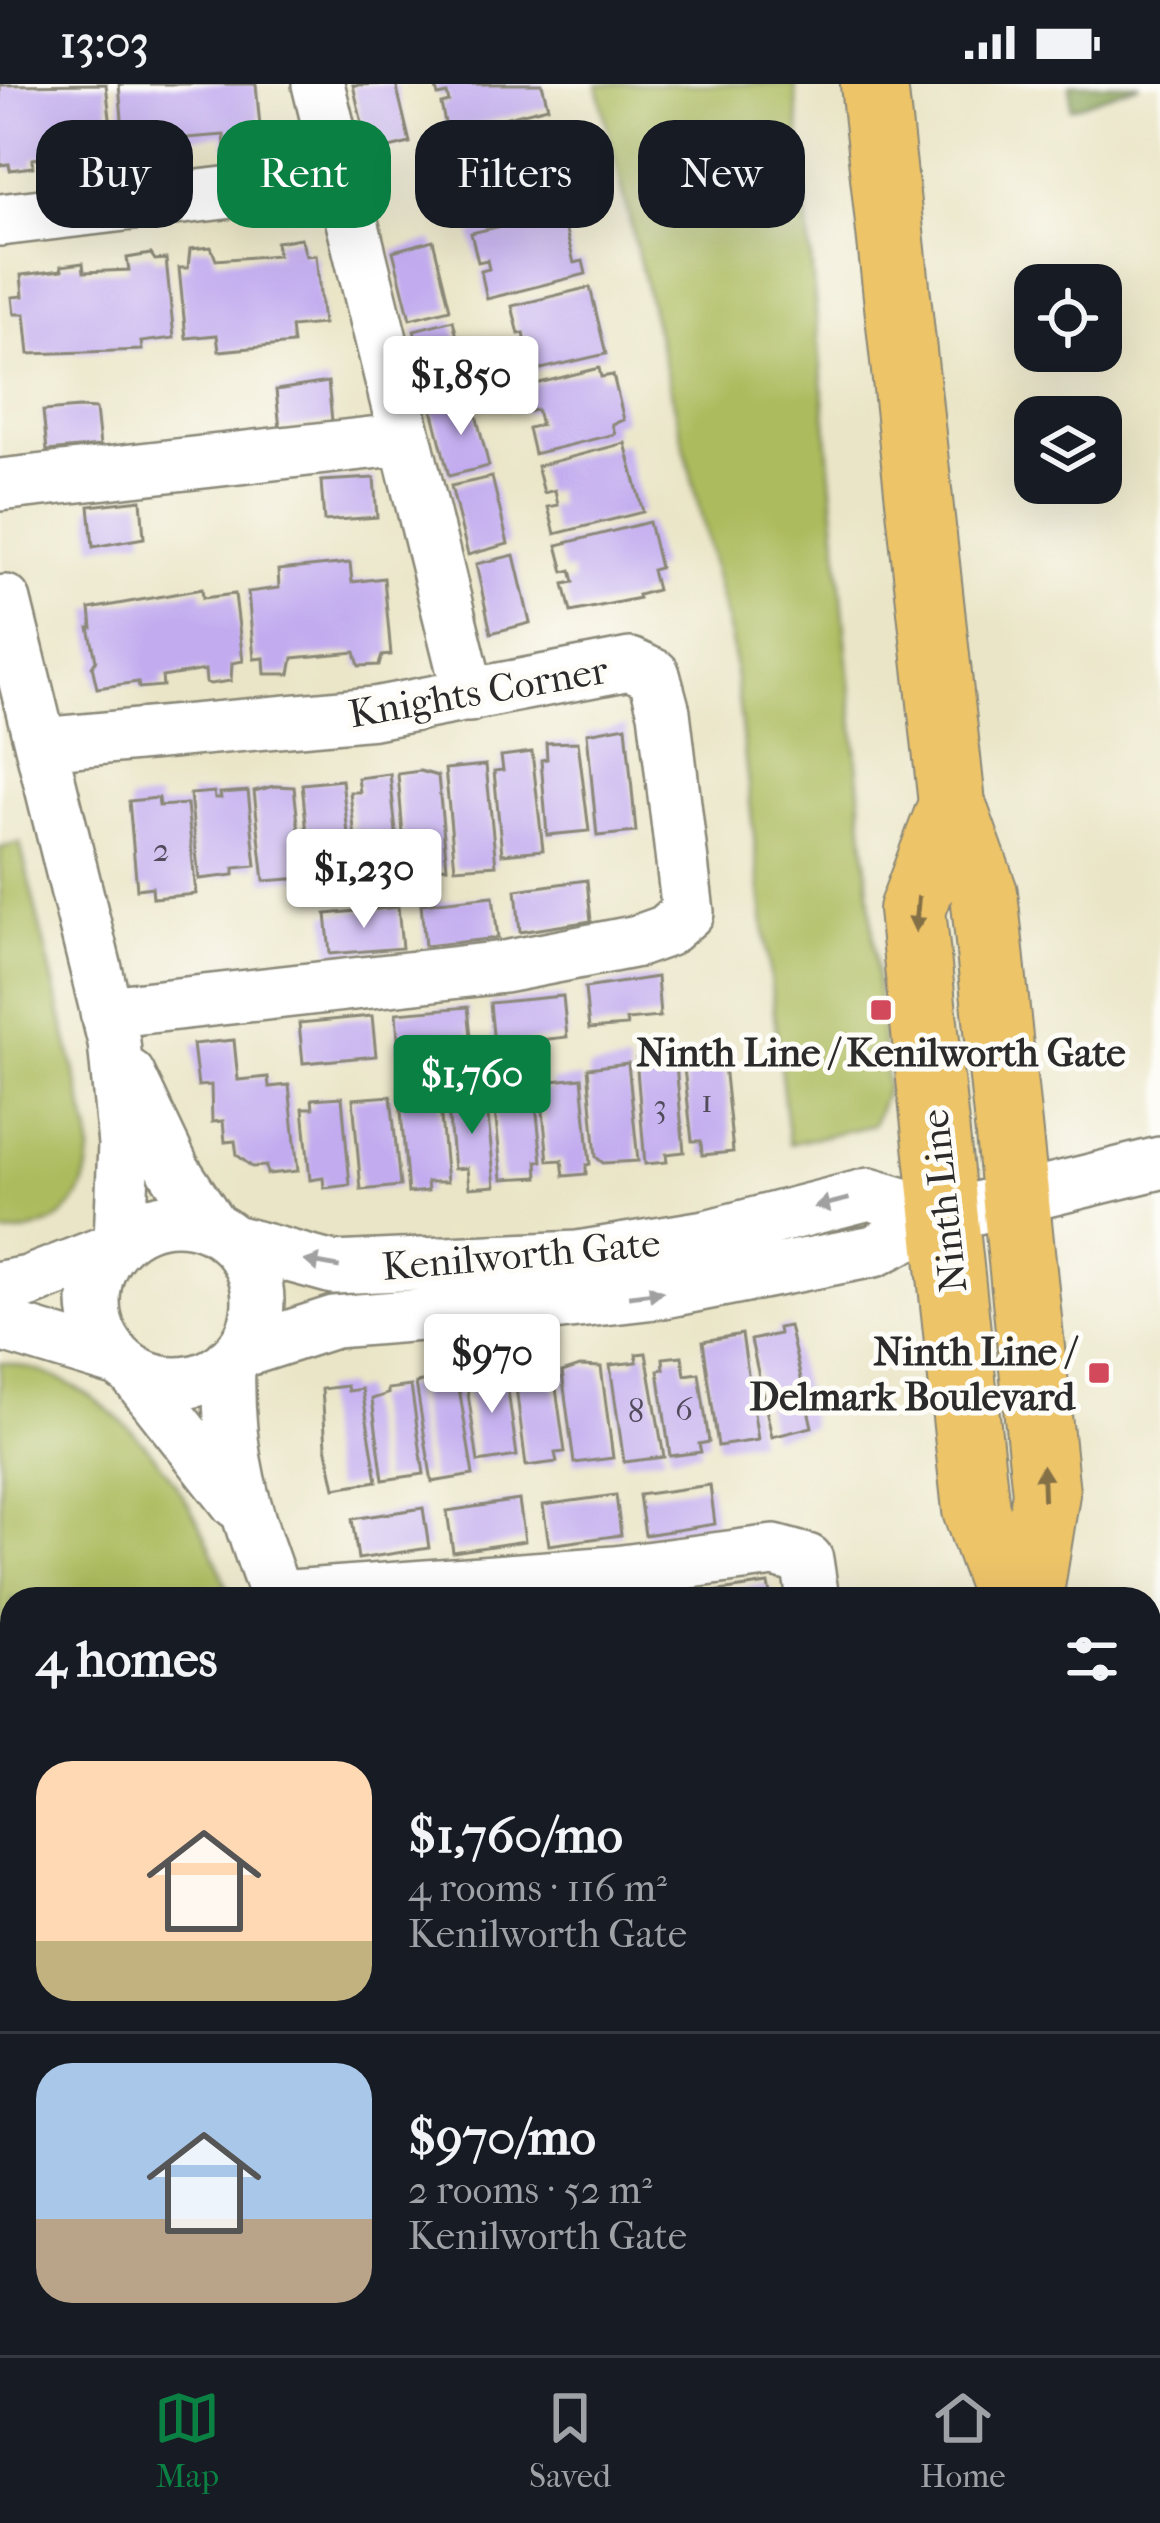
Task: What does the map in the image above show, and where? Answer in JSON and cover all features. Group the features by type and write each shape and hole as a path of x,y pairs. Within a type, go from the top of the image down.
{"main road":[{"name":"Ninth Line","path":"874,84 952,804 984,893 1016,1197 1046,1492 1032,1587"},
{"name":"Ninth Line","path":"952,804 912,910 976,1510 1004,1587"}],"street":[{"path":"318,84 326,120"},
{"path":"0,220 217,194"},
{"path":"352,228 469,696"},
{"path":"0,484 406,439"},
{"path":"2,595 110,1027 124,1144 115,1245 99,1271 93,1295 95,1319 104,1342 244,1513"},
{"name":"Knights Corner","path":"41,744 374,712 630,664 654,675 664,712 688,912 666,931 638,941 504,967 110,1027"},
{"path":"0,1325 126,1366 155,1381 179,1383 202,1379 235,1358 253,1332 257,1284 249,1261 222,1234 174,1170 110,1027"},
{"path":"944,1216 1160,1163"},
{"name":"Kenilworth Gate","path":"222,1234 333,1268 599,1254 706,1236 869,1194 944,1216"},
{"name":"Kenilworth Gate","path":"235,1358 334,1322 561,1304 684,1288 874,1251 944,1216"},
{"path":"0,1287 28,1282 115,1245 156,1220 184,1219 222,1234"},
{"path":"235,1358 230,1442 244,1513 273,1587"},
{"path":"420,1587 615,1572 774,1551 807,1560 811,1587"}],"green space":[{"path":"597,84 795,84 798,120 638,120 638,228 805,228 805,193 887,1088 873,1125 789,1144 732,645 614,155 614,120 606,120"},
{"path":"1070,84 1140,84 1071,108"},
{"path":"20,843 90,1135 90,1157 80,1194 70,1208 41,1227 0,1234 0,848"},
{"path":"0,1362 42,1372 114,1414 170,1477 193,1513 226,1587 0,1587"}],"building":[{"path":"106,84 110,120 36,120 33,167 10,170 9,164 0,165 0,85"},
{"path":"119,84 256,84 259,120 217,120 217,136 193,138 193,120 122,120"},
{"path":"396,84 410,143 391,148 391,120 361,120 353,85"},
{"path":"435,84 542,84 548,107 495,120 444,120 441,104 449,102 447,94 438,96"},
{"path":"493,228 565,228 574,263 583,261 586,274 487,299 481,271 489,269 487,260 478,262 471,233"},
{"path":"301,238 306,256 316,255 323,324 291,327 293,344 219,351 217,335 186,338 179,268 188,268 190,249 211,247 216,260 278,255 276,242"},
{"path":"433,240 450,309 410,319 393,251"},
{"path":"151,254 155,260 166,259 174,338 141,342 142,350 29,354 25,314 14,314 12,297 23,296 21,275 83,263 84,272 129,270 127,258"},
{"path":"590,287 606,354 528,372 521,344 526,343 524,333 519,334 512,306"},
{"path":"453,320 469,388 430,397 414,330"},
{"path":"599,368 601,377 613,375 624,420 612,424 615,434 534,454 528,428 541,425 537,410 525,412 519,388"},
{"path":"328,382 332,421 280,429 276,390"},
{"path":"472,399 489,466 449,476 432,409"},
{"path":"96,409 100,446 47,451 43,411"},
{"path":"625,443 643,512 555,534 548,507 558,505 555,490 544,493 537,466"},
{"path":"492,477 508,544 468,555 451,486"},
{"path":"374,478 377,517 324,521 321,481"},
{"path":"141,500 144,538 93,547 89,506"},
{"path":"649,522 660,568 652,570 657,590 571,612 564,584 574,582 571,570 564,572 557,545"},
{"path":"514,555 530,623 491,633 476,564"},
{"path":"350,563 352,582 384,578 391,655 382,656 379,665 359,666 355,652 293,658 290,674 265,674 264,658 254,659 248,592 279,588 278,570"},
{"path":"202,589 203,598 235,594 243,661 232,663 231,681 210,684 205,670 162,677 163,686 139,688 138,682 97,688 90,609"},
{"path":"626,726 636,832 597,836 587,733"},
{"path":"578,742 589,831 547,835 541,760 547,759 546,743"},
{"path":"532,752 543,850 502,854 494,771 503,770 501,756"},
{"path":"486,765 496,865 455,868 445,769"},
{"path":"420,771 438,776 447,867 406,870 398,774"},
{"path":"390,774 400,871 359,876 350,792 360,792 358,778"},
{"path":"342,780 353,879 312,883 302,784"},
{"path":"294,787 304,878 264,881 254,791"},
{"path":"248,791 256,866 234,868 234,875 199,879 190,794 214,792 215,798 221,798 220,793"},
{"path":"158,798 159,806 187,804 196,894 153,898 152,887 137,889 129,801"},
{"path":"587,880 591,921 520,932 516,890"},
{"path":"493,896 498,938 425,946 421,904"},
{"path":"398,907 402,948 330,954 326,914"},
{"path":"657,977 660,1017 589,1029 585,988"},
{"path":"563,996 567,1037 494,1045 490,1003"},
{"path":"468,1007 472,1047 399,1053 396,1013"},
{"path":"372,1016 376,1056 303,1063 299,1023"},
{"path":"234,1040 238,1080 268,1077 269,1087 289,1085 298,1171 267,1174 266,1166 252,1167 237,1155 235,1141 225,1142 223,1121 212,1122 211,1085 198,1086 193,1044"},
{"path":"675,1054 684,1152 666,1154 667,1162 645,1164 636,1058"},
{"path":"723,1055 733,1152 702,1155 701,1141 692,1141 683,1059"},
{"path":"628,1063 638,1161 603,1163 596,1157 588,1068"},
{"path":"582,1078 590,1164 586,1174 564,1176 562,1160 548,1161 541,1091 552,1090 551,1081"},
{"path":"438,1084 447,1182 427,1182 428,1191 408,1193 399,1087"},
{"path":"534,1086 542,1161 537,1161 538,1177 502,1179 493,1090"},
{"path":"485,1088 495,1186 469,1188 467,1168 454,1169 447,1099 458,1098 457,1091"},
{"path":"391,1096 400,1186 361,1190 353,1099"},
{"path":"342,1097 350,1185 324,1188 323,1178 310,1180 303,1108 313,1108 312,1099"},
{"path":"789,1326 812,1427 772,1437 751,1340 779,1334 778,1328"},
{"path":"742,1334 758,1440 718,1446 703,1341"},
{"path":"646,1353 664,1457 624,1462 610,1365 637,1362 636,1354"},
{"path":"682,1356 685,1375 699,1373 709,1442 699,1444 701,1452 670,1456 658,1370 664,1369 663,1358"},
{"path":"539,1365 541,1383 555,1381 565,1452 555,1453 557,1462 526,1466 515,1379 520,1378 519,1368"},
{"path":"580,1366 601,1367 613,1458 574,1463 562,1372"},
{"path":"456,1369 473,1475 432,1482 416,1383 439,1379 438,1372"},
{"path":"505,1369 517,1456 478,1462 467,1387 473,1386 471,1372"},
{"path":"347,1386 348,1391 362,1389 377,1481 335,1488 322,1389"},
{"path":"411,1386 424,1474 383,1480 372,1399 388,1394 388,1389"},
{"path":"710,1485 715,1524 645,1535 639,1495"},
{"path":"616,1495 621,1535 549,1545 543,1505"},
{"path":"519,1500 525,1541 453,1552 447,1511"},
{"path":"423,1508 429,1548 358,1559 352,1519"}],"place":[{"name":"Ninth Line / Kenilworth Gate","path":"881,1010"},
{"name":"Ninth Line / Delmark Boulevard","path":"1099,1373"}]}
